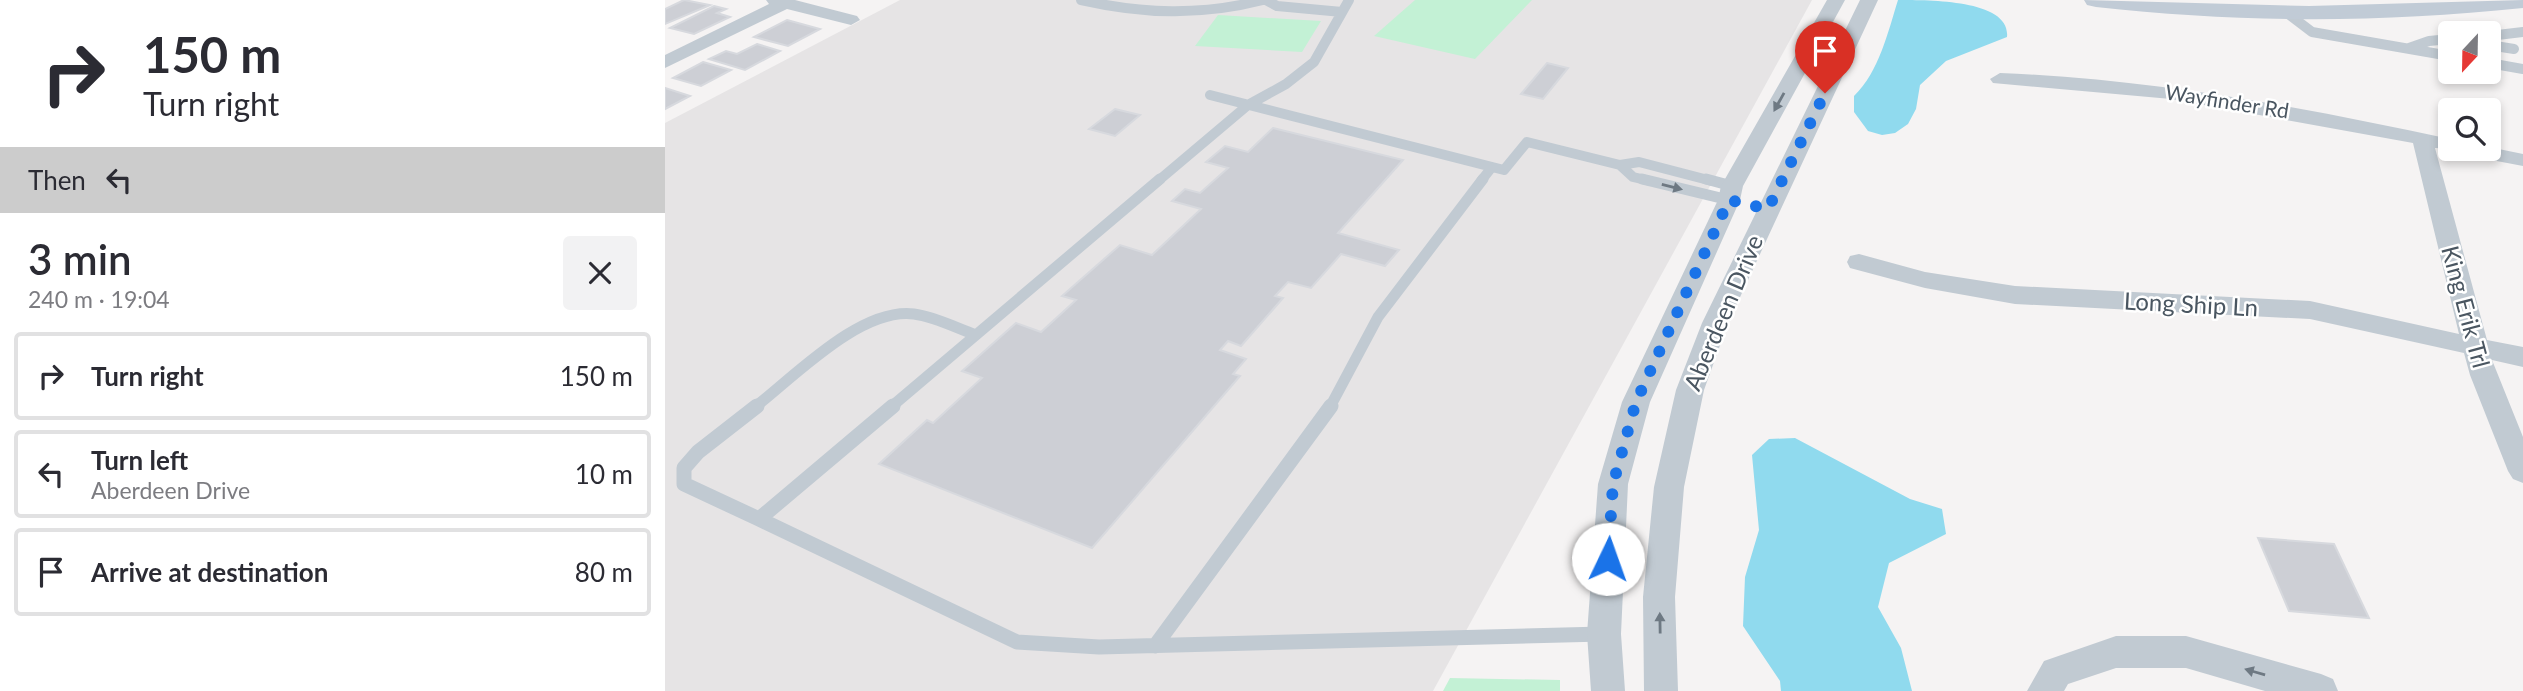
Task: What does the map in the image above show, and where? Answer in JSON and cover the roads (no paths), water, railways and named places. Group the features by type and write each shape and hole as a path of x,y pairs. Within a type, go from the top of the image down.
{"main road":[{"path":"2096,0 2143,6 2279,3 2395,11 2523,1"}],"street":[{"name":"Aberdeen Drive","path":"1608,691 1604,634 1613,484 1636,402 1730,193 1836,0"},
{"name":"Aberdeen Drive","path":"1661,691 1659,597 1667,514 1690,390 1715,323 1869,0"},
{"path":"665,62 780,1 851,20"},
{"name":"Wayfinder Rd","path":"2000,79 2063,80 2241,101 2438,142"},
{"name":"King Erik Trl","path":"2422,139 2483,375 2523,471"},
{"path":"2501,156 2523,160"},
{"path":"1730,193 1772,202"},
{"name":"Long Ship Ln","path":"1859,262 1925,279 2015,295 2310,310 2474,344 2523,357"},
{"path":"2044,691 2056,673 2116,652 2186,652 2318,691"}],"lane":[{"path":"1081,0 1134,11 1228,10 1264,0 1268,4 1288,8 1345,6"},
{"path":"1288,8 1299,0"},
{"path":"2279,3 2312,32 2438,54"},
{"path":"759,519 1248,105 1286,84 1314,62 1345,6"},
{"path":"2501,35 2523,32"},
{"path":"2409,48 2438,40"},
{"path":"2501,47 2514,49"},
{"path":"2501,65 2523,69"},
{"path":"1210,95 1504,170 1527,142 1620,165 1633,177 1730,193"},
{"path":"1155,646 1329,410 1378,317 1492,167"},
{"path":"976,335 914,313 898,312 874,318 852,331 698,452 684,468 684,484 1017,642 1099,647 1604,634"}],"water":[{"path":"1898,0 1948,2 1983,9 2005,25 2007,37 1946,61 1920,85 1916,109 1908,124 1895,133 1882,135 1868,131 1854,112 1854,96 1876,64"},
{"path":"1795,438 1910,499 1942,509 1946,534 1889,563 1878,607 1901,648 1912,691 1781,691 1780,681 1743,626 1745,577 1759,530 1752,455 1769,439"}]}
